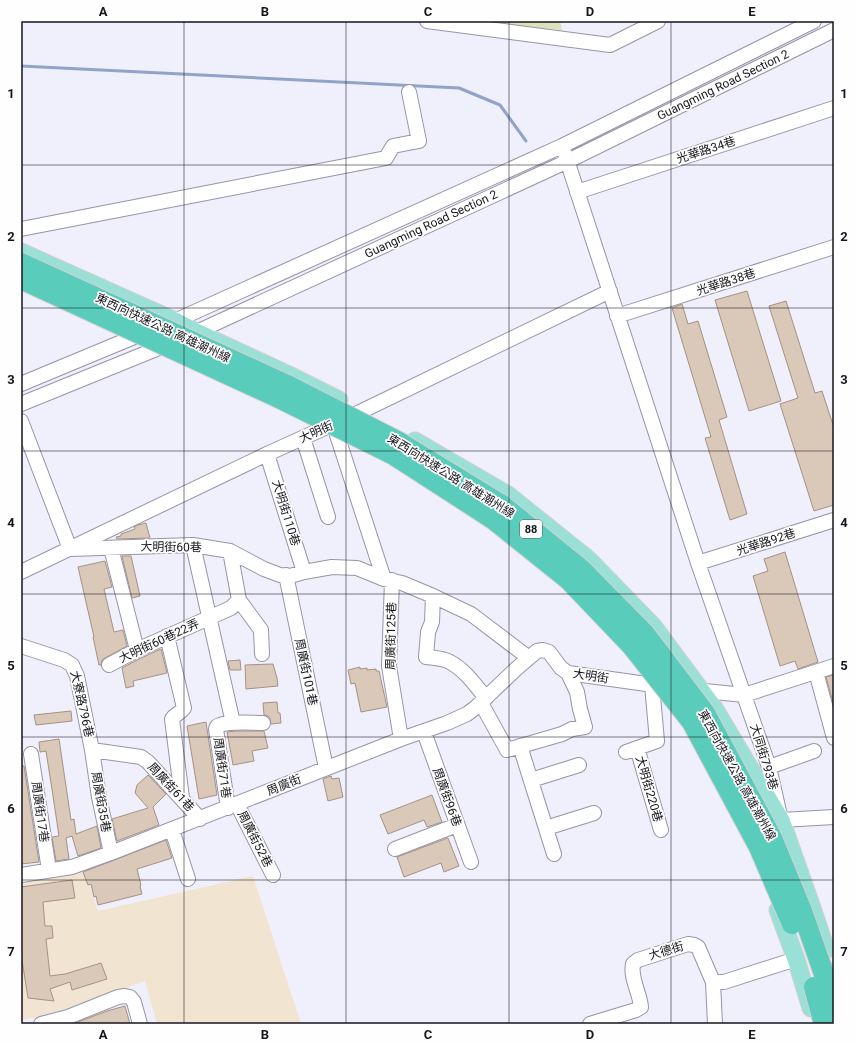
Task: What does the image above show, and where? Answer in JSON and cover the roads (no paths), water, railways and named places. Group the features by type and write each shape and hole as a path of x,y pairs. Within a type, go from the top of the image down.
{"highway":[{"name":"東西向快速公路 高雄潮州線","path":"21,263 285,384 399,442 502,505 581,568 645,634 705,714 772,838 802,911 834,1007"},
{"name":"東西向快速公路 高雄潮州線","path":"21,279 279,398 394,455 493,520 569,580 632,646 692,722 759,847 789,916 811,978 824,1024"}],"main road":[{"path":"21,252 289,375 403,434 508,495 589,560 653,626 701,690 714,708 781,820 812,908 834,977"},
{"path":"21,289 276,404 390,463 490,526 565,585 626,652 684,728 752,851 781,918 796,959 815,1024"}],"street":[{"path":"427,21 610,45 653,22"},
{"name":"Guangming Road Section 2","path":"21,384 174,321 562,146 814,21"},
{"name":"Guangming Road Section 2","path":"21,404 156,350 568,161 834,30"},
{"path":"21,229 386,158 393,146 419,141 409,92"},
{"name":"光華路34巷","path":"577,192 834,108"},
{"name":"大同街793巷","path":"562,146 698,563 769,767 781,820"},
{"name":"光華路38巷","path":"617,316 834,247"},
{"name":"大明街","path":"21,572 267,454 303,438 330,432 360,412 610,291"},
{"path":"21,421 70,549"},
{"name":"大明街","path":"330,432 388,580"},
{"path":"303,438 328,517"},
{"name":"大明街110巷","path":"267,454 304,572"},
{"name":"光華路92巷","path":"698,563 834,520"},
{"name":"大明街60巷","path":"70,549 193,546 230,550 264,569 280,575 290,576 332,567 357,568 388,580"},
{"name":"大明街60巷22弄","path":"193,546 233,723"},
{"path":"111,548 137,650"},
{"path":"230,550 239,600 261,630 262,654"},
{"name":"周廣街101巷","path":"286,575 326,768"},
{"path":"388,580 402,583 471,614 529,658"},
{"name":"周廣街125巷","path":"388,580 389,666 401,739"},
{"path":"433,596 432,622 428,632 426,657 438,658 450,662 464,672 484,700 507,750 562,734 572,729 585,727 577,692 568,673"},
{"name":"大明街60巷22弄","path":"109,664 166,636 231,608 239,600"},
{"path":"166,636 184,708 172,719 182,798"},
{"name":"大寮路796巷","path":"21,646 64,660 72,665 77,676 92,750"},
{"name":"大明街","path":"529,658 537,651 543,650 549,652 561,668 568,673 652,685 744,695 834,666"},
{"name":"周廣街","path":"21,875 72,867 172,830 401,739 447,724 467,714 529,658"},
{"path":"816,672 834,738"},
{"name":"大明街220巷","path":"652,685 657,741 632,750 662,830"},
{"name":"周廣街71巷","path":"233,806 216,729 217,726 233,723 263,723"},
{"name":"周廣街96巷","path":"424,732 471,862"},
{"path":"520,746 554,854"},
{"name":"周廣街61巷","path":"92,750 141,757 148,762 200,819"},
{"name":"周廣街35巷","path":"92,750 99,797 111,853"},
{"path":"769,767 814,751"},
{"name":"周廣街17巷","path":"31,754 49,870"},
{"path":"531,780 579,765"},
{"name":"周廣街52巷","path":"233,806 273,875"},
{"path":"546,828 594,813"},
{"path":"781,820 834,817"},
{"path":"395,849 457,825"},
{"path":"172,830 188,879"},
{"name":"大德街","path":"590,1024 636,1010 641,1007 632,970 633,964 638,960 688,944 694,945 698,947 713,982"},
{"path":"714,1024 713,982 724,982 796,959"},
{"path":"41,1024 70,1020 118,997 125,996 130,997 134,1002 140,1024"}],"waterway":[{"path":"21,66 459,88 500,105 526,141"}]}
